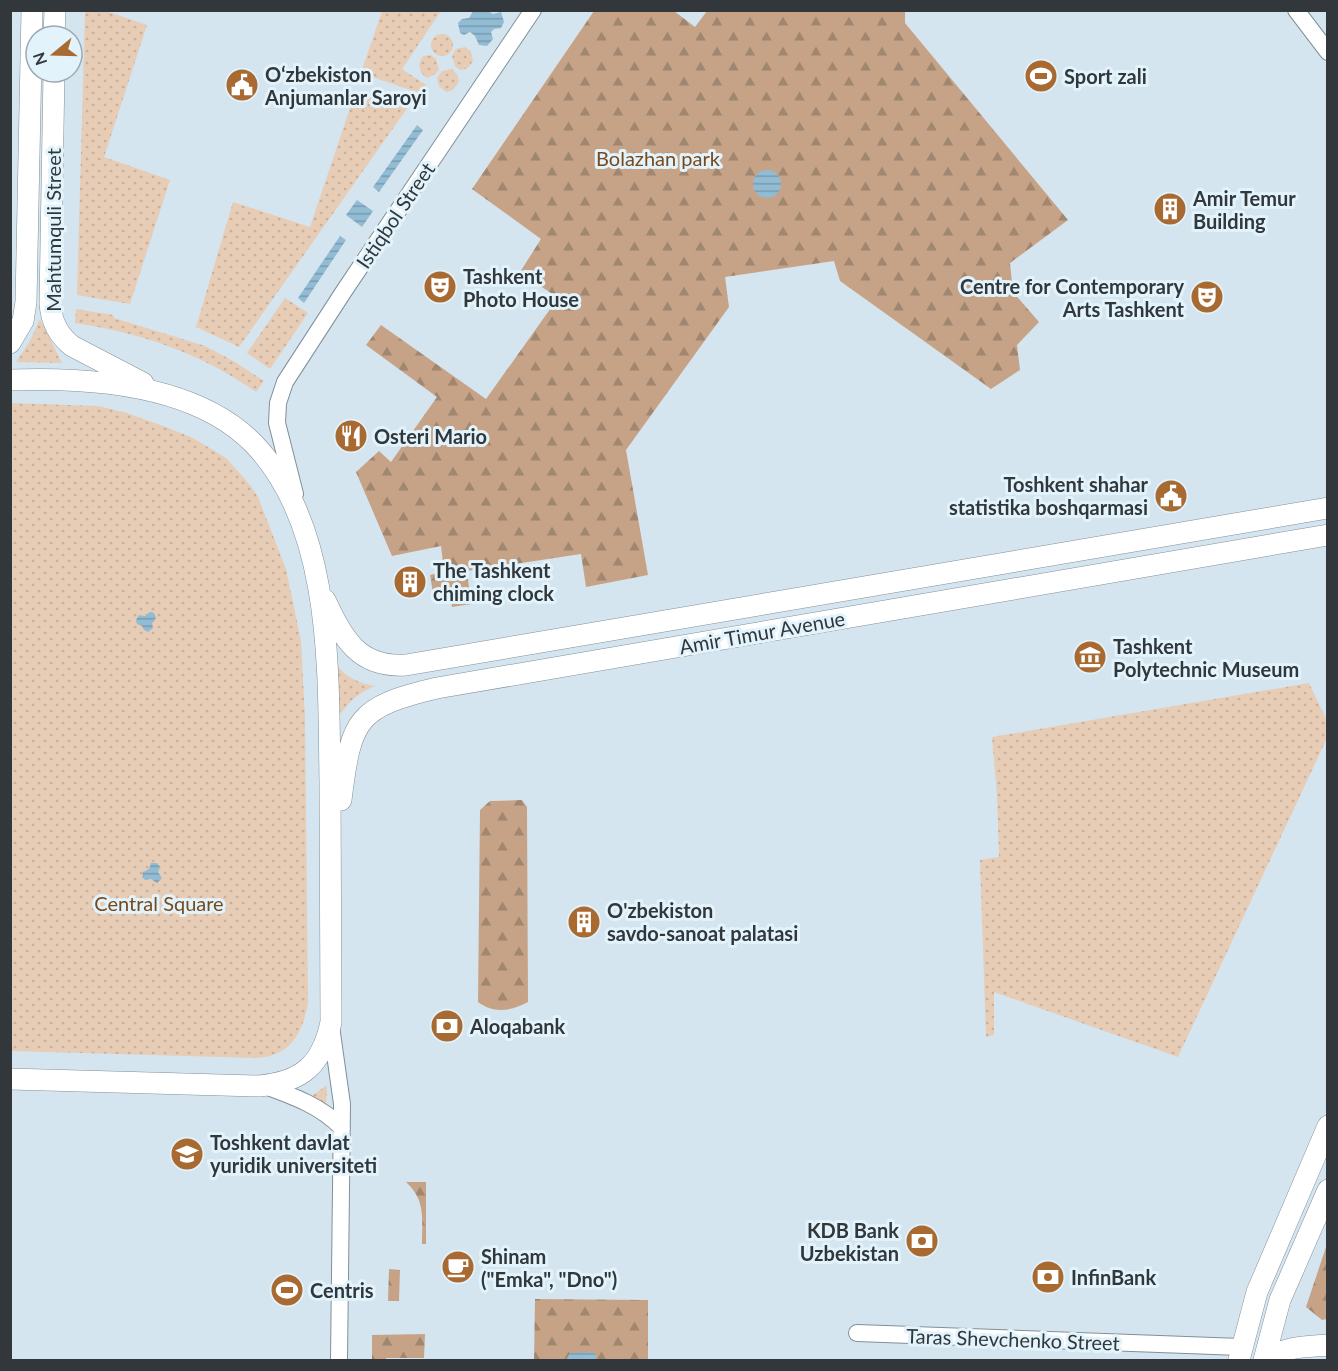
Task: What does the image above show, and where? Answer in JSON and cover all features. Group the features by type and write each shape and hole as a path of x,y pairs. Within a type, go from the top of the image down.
{"main road":[{"path":"10,343 23,321 26,302 32,10"},
{"name":"Mahtumquli Street","path":"54,84 50,303 53,322 62,337 72,346 167,396"},
{"path":"10,380 67,380 101,383 167,396 206,410 242,434 272,466 288,492 307,538 319,588 328,697 332,876 331,1022 322,1049 309,1069 296,1078 265,1086 10,1079"},
{"name":"Amir Timur Avenue","path":"319,588 337,626 354,648 375,662 406,665 1328,508"},
{"name":"Amir Timur Avenue","path":"332,876 344,774 354,735 366,714 377,706 394,699 437,687 1328,535"},
{"path":"1240,1354 1257,1292 1328,1126"},
{"path":"1264,1360 1280,1300 1328,1190"},
{"path":"1250,1312 1256,1346 1264,1360"},
{"path":"1274,1319 1284,1338 1304,1347"},
{"path":"1264,1360 1282,1351 1328,1345"}],"street":[{"path":"307,538 277,428 277,408 283,388 292,369 534,10"},
{"path":"1296,10 1328,52"},
{"path":"331,1022 342,1104 339,1360"},
{"path":"265,1086 292,1095 316,1107 334,1119 342,1128"},
{"name":"Taras Shevchenko Street","path":"857,1333 1240,1354"}],"green space":[{"path":"85,11 106,11 147,25 104,157 170,180 130,304 77,295"},
{"path":"382,11 441,11 402,69 426,85 419,93 361,73"},
{"name":"Bolazhan park","path":"594,11 674,11 695,27 707,11 905,11 905,23 1068,220 1010,263 1013,292 1039,322 1017,345 1020,370 991,389 840,281 834,261 725,277 729,307 626,450 648,575 586,587 581,554 467,571 471,604 452,607 449,590 433,593 430,575 444,571 441,546 392,556 356,472 379,451 391,462 437,397 366,345 381,325 486,399 558,298 520,272 541,239 472,189"},
{"path":"442,34 452,41 453,45 446,55 442,56 432,49 431,45 438,35"},
{"path":"465,47 471,52 473,61 468,68 460,70 455,66 452,56 456,49"},
{"path":"431,55 436,59 439,70 427,78 421,73 419,64 423,56"},
{"path":"452,69 457,74 459,82 453,90 446,92 439,86 437,78 442,71"},
{"path":"355,93 408,107 239,347 196,327 233,202 310,227"},
{"path":"285,298 308,313 270,369 247,353"},
{"path":"76,309 113,315 114,318 205,346 264,381 256,392 214,366 170,347 147,339 75,323"},
{"path":"40,319 62,363 16,362 30,341"},
{"name":"Central Square","path":"11,403 98,406 127,413 166,427 193,438 226,458 258,497 286,569 301,641 305,718 308,1002 303,1023 294,1040 287,1047 270,1056 258,1058 11,1051"},
{"path":"336,665 354,679 375,686 354,699 338,718"},
{"path":"1309,683 1327,721 1327,738 1178,1057 994,992 994,1035 986,1037 980,860 999,857 992,737"},
{"path":"522,800 527,807 528,1002 509,1009 496,1010 478,1002 480,810 490,801"},
{"path":"327,1085 326,1107 309,1098"},
{"path":"406,1182 426,1182 426,1244 422,1244 420,1203"},
{"path":"1327,1244 1327,1319 1322,1320 1306,1307"},
{"path":"389,1269 400,1270 399,1301 388,1301"},
{"path":"535,1299 648,1300 648,1360 534,1360"},
{"path":"425,1334 424,1358 372,1360 372,1335"}],"water":[{"path":"471,10 488,11 493,14 501,12 504,22 501,28 491,32 493,39 487,46 479,45 475,36 470,32 464,35 460,33 458,23 462,19 469,18"},
{"path":"417,125 423,130 379,192 373,187"},
{"path":"767,170 777,174 781,184 777,194 767,198 757,194 753,184 757,174"},
{"path":"357,200 373,211 362,227 346,215"},
{"path":"340,236 346,240 304,303 298,298"},
{"path":"150,612 154,613 156,618 152,623 153,628 148,632 137,624 136,620 139,615 145,616"},
{"path":"151,863 157,863 160,867 158,872 162,878 157,883 142,877 143,872 149,869"},
{"path":"570,1353 596,1354 596,1360 566,1360"}],"place":[{"name":"Sport zali","path":"1041,76"},
{"name":"O‘zbekiston Anjumanlar Saroyi","path":"242,85"},
{"name":"Amir Temur Building","path":"1170,209"},
{"name":"Tashkent Photo House","path":"440,287"},
{"name":"Centre for Contemporary Arts Tashkent","path":"1207,297"},
{"name":"Osteri Mario","path":"351,436"},
{"name":"Toshkent shahar statistika boshqarmasi","path":"1171,496"},
{"name":"The Tashkent chiming clock","path":"410,582"},
{"name":"Tashkent Polytechnic Museum","path":"1090,657"},
{"name":"O'zbekiston savdo-sanoat palatasi","path":"584,922"},
{"name":"Aloqabank","path":"447,1026"},
{"name":"Toshkent davlat yuridik universiteti","path":"187,1154"},
{"name":"KDB Bank Uzbekistan","path":"922,1241"},
{"name":"Shinam (\"Еmka\", \"Dno\")","path":"458,1267"},
{"name":"InfinBank","path":"1048,1277"},
{"name":"Centris","path":"287,1290"}]}
